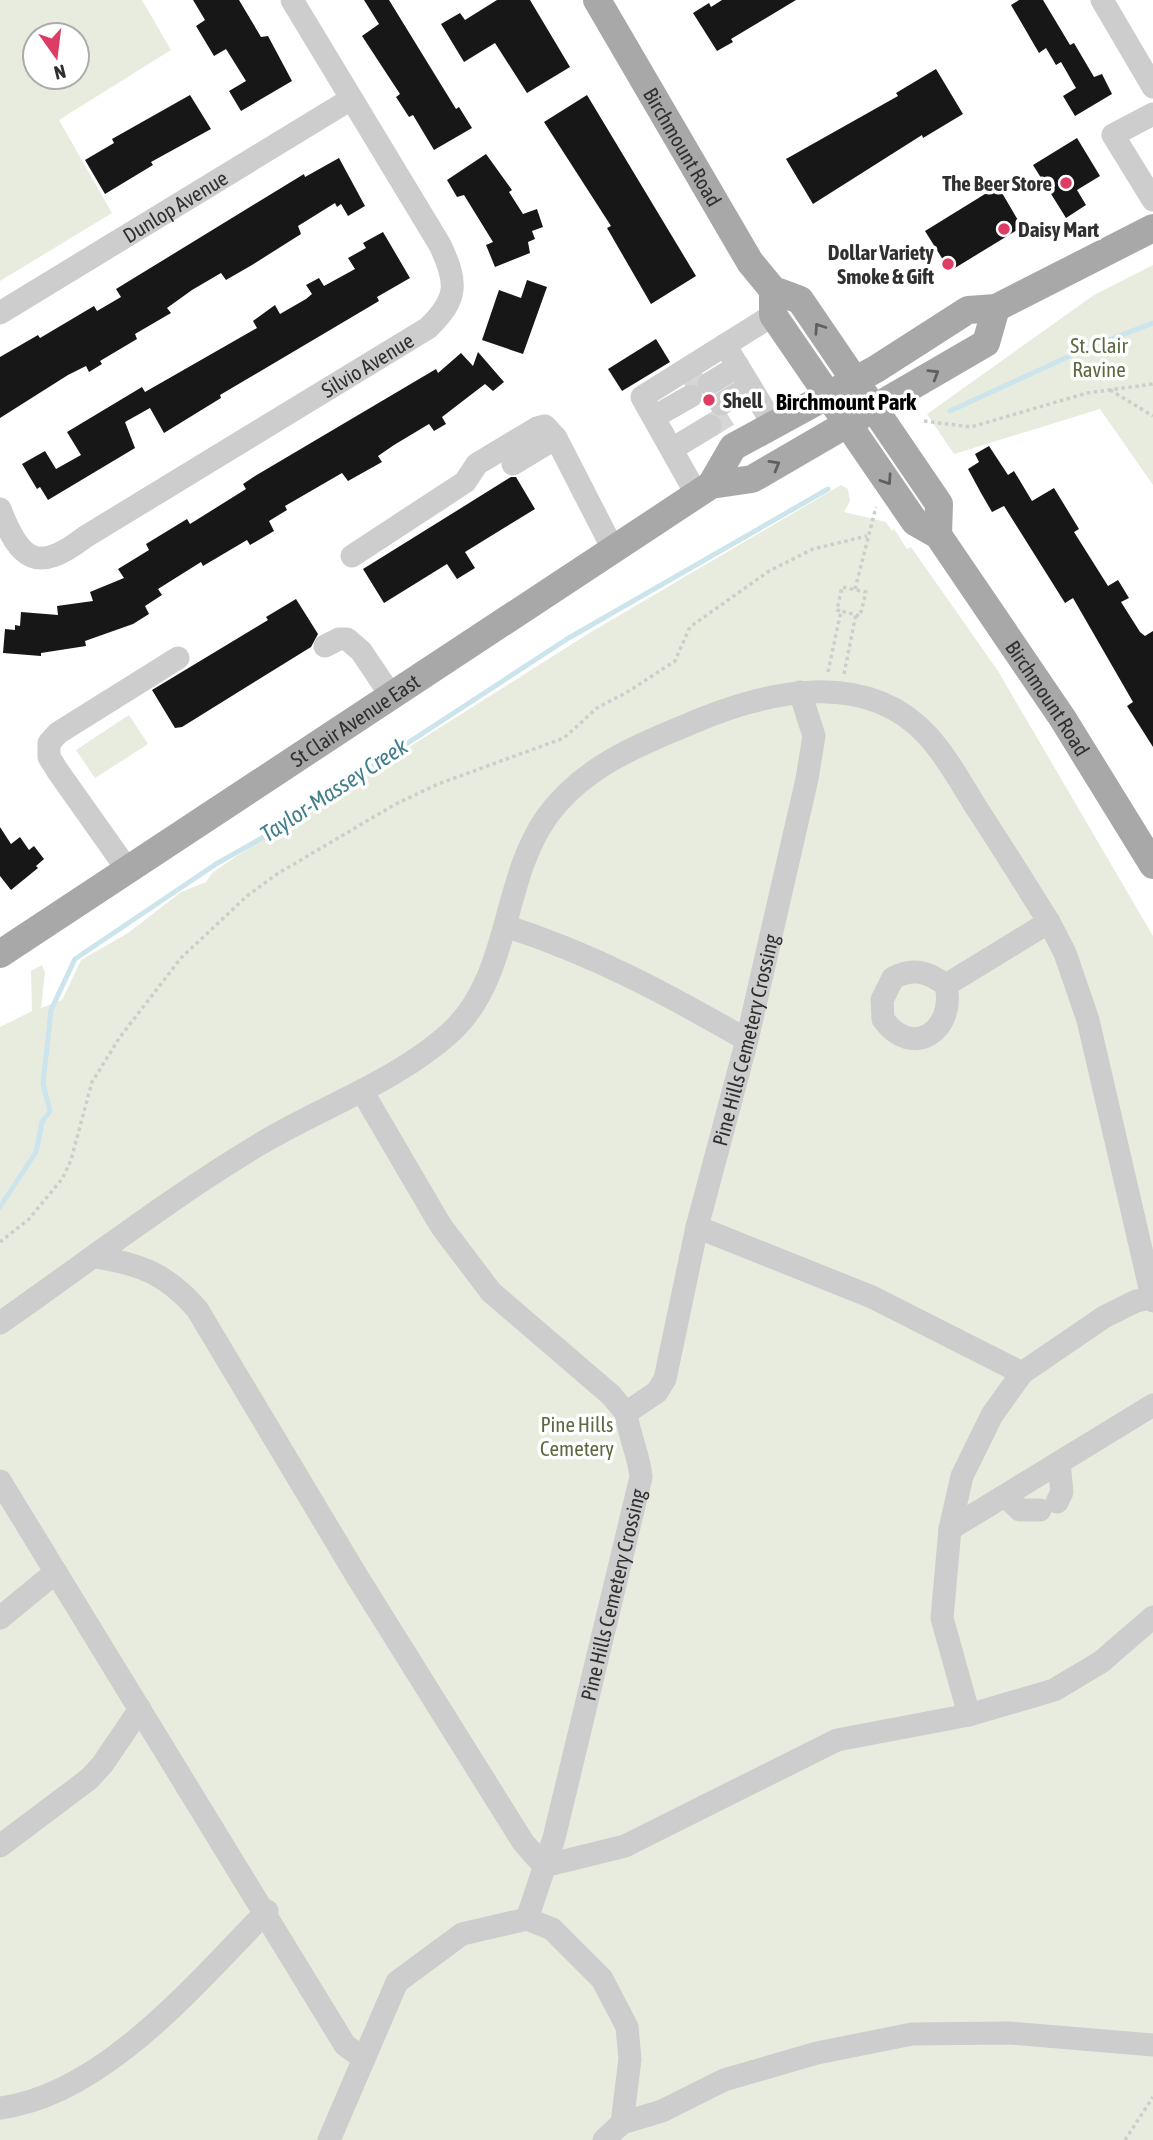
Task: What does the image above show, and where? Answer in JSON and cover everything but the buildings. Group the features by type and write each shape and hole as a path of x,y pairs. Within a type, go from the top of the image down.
{"main road":[{"name":"Birchmount Road","path":"597,0 828,394 915,522 939,535 1063,719 1153,865"},
{"name":"St Clair Avenue East","path":"704,490 733,447 855,380 968,310 996,308 1153,228"},
{"name":"Birchmount Road","path":"773,302 800,300 939,504 939,535"},
{"name":"St Clair Avenue East","path":"0,954 390,694 704,490 752,479 986,343 996,308"}],"street":[{"name":"Silvio Avenue","path":"0,509 19,550 29,556 44,558 65,553 85,537 428,328 446,309 453,296 454,281 448,262 292,0"},
{"path":"1102,0 1153,87"},
{"name":"Dunlop Avenue","path":"0,313 351,99"},
{"path":"1153,114 1113,135 1153,200"},
{"path":"660,428 706,400 731,355 773,302"},
{"path":"731,355 773,424"},
{"path":"704,490 660,428 642,397 731,355"},
{"path":"660,428 706,400 754,392"},
{"path":"352,556 465,482 477,464 537,428 545,426 556,438 612,549"},
{"path":"513,464 556,438"},
{"path":"325,646 339,639 354,643 390,694"},
{"path":"127,869 57,770 49,757 49,743 58,733 178,658"},
{"path":"0,1323 261,1144 405,1067 459,1023 481,990 532,841 546,818 579,781 621,754 735,704 800,692 832,692 885,705 927,735 1049,922 1065,953 1088,1020 1153,1300 1136,1301 1104,1317 1022,1373 992,1415 962,1476 950,1529 942,1618 969,1715"},
{"name":"Pine Hills Cemetery Crossing","path":"527,1919 554,1838 641,1477 639,1460 629,1440 626,1413 657,1392 665,1379 697,1227 747,1040 814,736 800,692"},
{"path":"946,985 1049,922"},
{"path":"505,926 564,945 630,974 747,1040"},
{"path":"362,1091 440,1226 491,1292 611,1395 626,1413"},
{"path":"697,1227 872,1297 1022,1373"},
{"path":"95,1257 147,1268 177,1286 197,1308 365,1590 523,1842 544,1866 625,1846 837,1740 969,1715 1019,1702 1074,1680 1153,1617"},
{"path":"950,1529 1153,1405"},
{"path":"1005,1496 1020,1510 1049,1506 1062,1492 1059,1463"},
{"path":"0,1481 267,1912 345,2045 364,2059"},
{"path":"0,1618 56,1572"},
{"path":"0,1846 89,1779 102,1765 140,1709"},
{"path":"0,2108 39,2098 115,2056 154,2025 267,1912"},
{"path":"329,2140 397,1982 462,1934 527,1919 552,1929 603,1979 626,2027 630,2059 622,2123"},
{"path":"604,2140 622,2123 662,2111 724,2080 817,2053 912,2034 1009,2034 1153,2045"}],"path":[{"path":"924,421 971,427 1108,388 1153,384"},
{"path":"1108,388 1153,416"},
{"path":"855,589 879,495 892,487"},
{"path":"0,1242 29,1219 62,1180 71,1160 92,1082 120,1037 181,958 247,896 277,874 394,805 438,784 564,738 597,708 675,661 690,627 769,571 813,550 867,536"},
{"path":"842,587 855,589 866,592 860,615 837,610 842,587"},
{"path":"832,692 841,611"},
{"path":"832,692 856,614"},
{"path":"1125,2140 1153,2097"}],"green space":[{"path":"0,0 142,0 171,50 59,120 112,213 0,281"},
{"name":"St. Clair Ravine","path":"1153,265 1153,485 1100,409 954,454 927,414 1094,295"},
{"name":"Pine Hills Cemetery","path":"841,485 848,489 850,501 844,512 886,522 892,531 894,529 907,549 911,547 998,671 1153,936 1153,2140 0,2140 0,1027 32,1011 31,971 42,965 45,973 41,1008 62,1000 81,960 128,933 181,892 206,882 212,873 235,857 591,632"},
{"path":"129,715 148,744 95,778 76,750"}],"waterway":[{"path":"950,411 1085,349 1153,323"},
{"name":"Taylor-Massey Creek","path":"0,1207 36,1152 42,1122 50,1111 43,1084 51,1010 75,959 216,864 267,835 567,639 828,489"}],"tunnel":[{"path":"684,384 702,373"},
{"path":"710,426 728,415"}],"place":[{"name":"The Beer Store","path":"1066,183"},
{"name":"Daisy Mart","path":"1004,229"},
{"name":"Dollar Variety Smoke & Gift","path":"948,264"},
{"name":"Shell","path":"709,400"}],"district":[{"name":"Birchmount Park","path":"846,402"}]}
